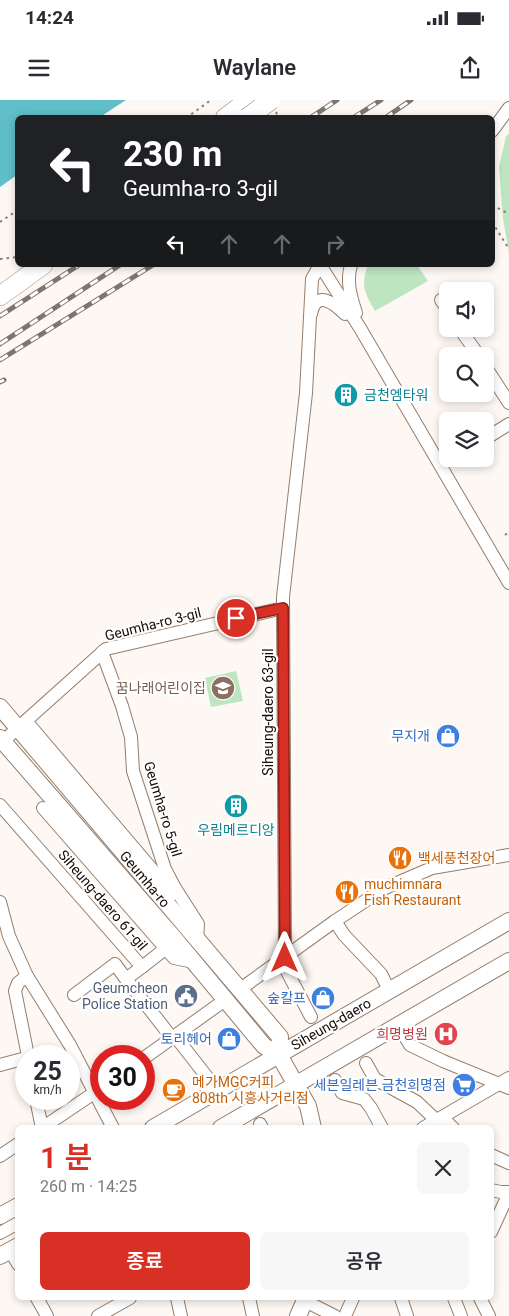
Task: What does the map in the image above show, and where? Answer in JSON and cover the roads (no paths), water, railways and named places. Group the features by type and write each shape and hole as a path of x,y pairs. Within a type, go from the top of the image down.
{"highway":[{"path":"229,115 249,100"},
{"path":"254,115 274,106"},
{"path":"0,282 20,267"},
{"path":"0,296 40,267"}],"main road":[{"name":"Geumha-ro","path":"0,707 22,724 197,941 280,1037 279,1055"},
{"name":"Geumha-ro","path":"1,741 194,962 264,1046 279,1055 308,1106 312,1125"},
{"name":"Siheung-daero","path":"157,1125 509,921"},
{"path":"226,1125 509,961"},
{"path":"0,1216 15,1208"}],"street":[{"path":"495,127 509,108"},
{"name":"Siheung-daero 63-gil","path":"283,959 283,608 306,394 312,279 319,267"},
{"path":"321,267 360,328 509,583"},
{"path":"350,267 349,288 360,328"},
{"path":"310,316 312,308 318,302 332,302 360,328"},
{"path":"494,380 509,403"},
{"path":"494,433 509,424"},
{"name":"Geumha-ro 3-gil","path":"1,741 106,649 283,608"},
{"name":"Geumha-ro 5-gil","path":"102,652 122,706 130,737 133,771 147,809 165,869 190,914 198,924 197,941"},
{"path":"22,724 190,914"},
{"name":"Siheung-daero 61-gil","path":"0,805 142,967 126,979"},
{"path":"42,808 165,949 174,958 194,962"},
{"path":"239,990 335,921 383,889 402,879 432,868 509,855"},
{"path":"0,902 8,936 27,976 90,1078"},
{"path":"335,921 344,936 381,974 389,990"},
{"path":"142,967 165,949"},
{"path":"283,959 310,1017"},
{"path":"74,995 115,964 207,1077"},
{"path":"25,1045 15,991 18,983 27,976"},
{"path":"155,1050 225,1000"},
{"path":"398,1025 410,1044 505,1084"},
{"path":"0,1065 15,1061"},
{"path":"366,1063 375,1079 417,1102 436,1120 446,1122 450,1125"},
{"path":"335,1080 342,1093 364,1099 380,1125"},
{"path":"428,1125 505,1084"},
{"path":"47,1125 90,1096"},
{"path":"38,1110 41,1125"},
{"path":"106,1110 112,1125"},
{"path":"165,1125 180,1112"},
{"path":"0,1156 15,1146"},
{"path":"494,1156 509,1163"},
{"path":"494,1191 509,1193 494,1226"},
{"path":"0,1233 15,1225"},
{"path":"9,1251 15,1239"},
{"path":"38,1300 47,1316"},
{"path":"98,1316 126,1300"},
{"path":"177,1300 181,1316"},
{"path":"249,1300 253,1316"},
{"path":"345,1316 352,1300"},
{"path":"402,1300 407,1316"},
{"path":"455,1300 461,1316"},
{"path":"481,1300 488,1316"},
{"path":"303,1305 334,1316"}],"water":[{"path":"0,100 126,100 103,115 15,115 15,176 0,187"}],"railway":[{"path":"314,115 337,100"},
{"path":"358,115 381,100"},
{"path":"389,115 411,100"},
{"path":"0,316 76,267"},
{"path":"0,344 117,267"},
{"path":"0,360 150,267"},
{"path":"0,382 4,380"}],"place":[{"name":"금천엠타워","path":"346,395"},
{"name":"꿈나래어린이집","path":"223,688"},
{"name":"무지개","path":"448,736"},
{"name":"우림메르디앙","path":"236,806"},
{"name":"백세풍천장어","path":"400,858"},
{"name":"muchimnara Fish Restaurant","path":"347,892"},
{"name":"Geumcheon Police Station","path":"186,996"},
{"name":"숲칼프","path":"323,998"},
{"name":"희명병원","path":"446,1034"},
{"name":"토리헤어","path":"229,1039"},
{"name":"세븐일레븐 금천희명점","path":"464,1085"},
{"name":"메가MGC커피 808th 시흥사거리점","path":"174,1090"}]}
